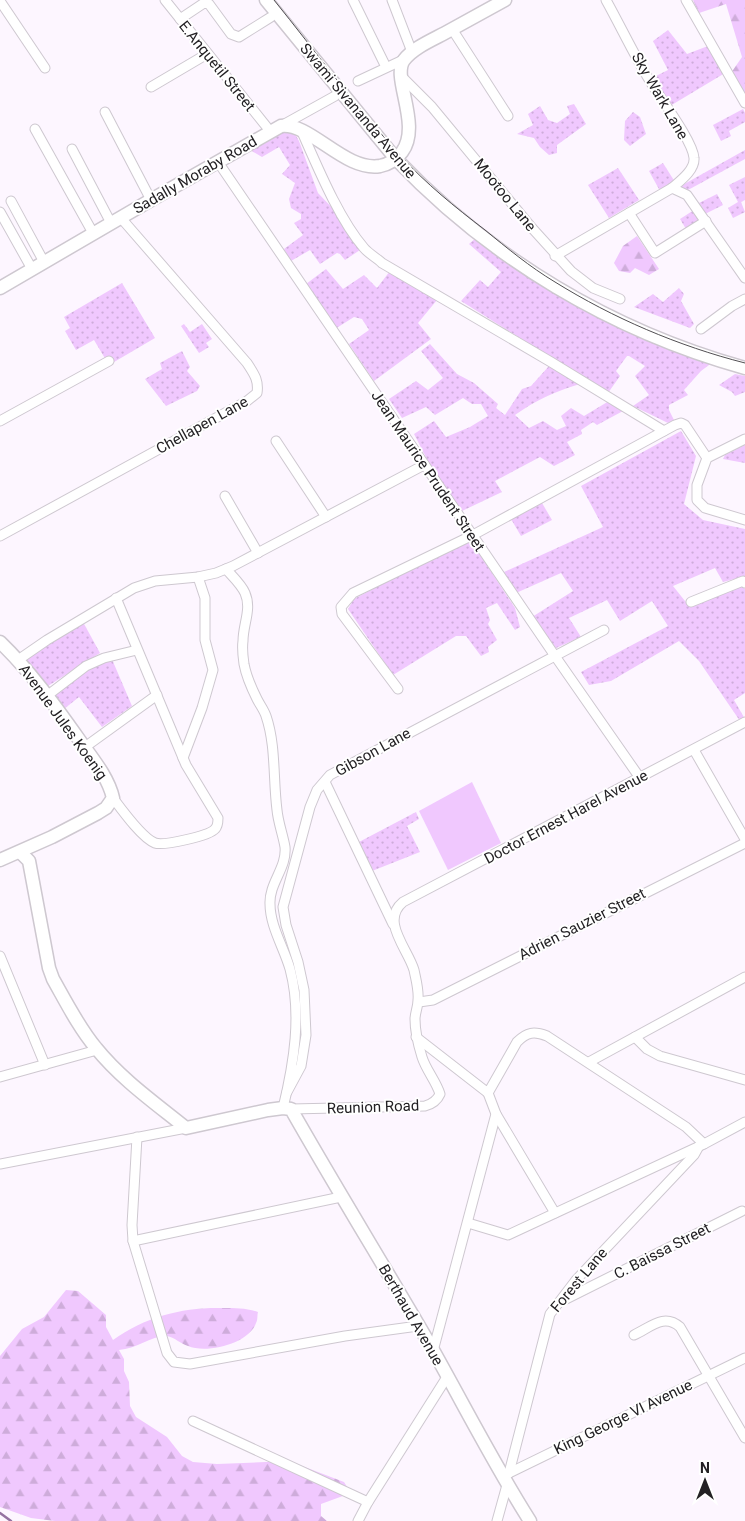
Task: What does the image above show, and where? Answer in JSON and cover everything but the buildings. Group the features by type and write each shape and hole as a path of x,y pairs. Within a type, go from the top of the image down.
{"street":[{"name":"E.Anquetil Street","path":"165,0 207,54 275,129"},
{"name":"Swami Sivananda Avenue","path":"266,0 396,159 418,182 476,232 556,289 605,315 660,340 708,358 745,368"},
{"path":"353,0 386,67"},
{"path":"392,0 409,56"},
{"path":"358,81 409,56 452,29 505,0"},
{"name":"Sky Wark Lane","path":"555,256 672,188 692,168 694,162 693,154 677,124 650,82 606,0"},
{"path":"686,0 745,102"},
{"path":"0,1 45,68"},
{"path":"180,19 204,3 210,4 233,36 239,37 271,16"},
{"path":"452,29 508,116"},
{"path":"151,87 207,54"},
{"path":"275,129 294,126 355,162 366,166 387,165 396,159 407,143 409,130 401,65 409,56"},
{"name":"Mootoo Lane","path":"402,77 432,107 555,256 593,288 620,299"},
{"path":"275,129 335,96"},
{"path":"105,112 151,200"},
{"path":"35,129 94,234"},
{"name":"Sadally Moraby Road","path":"0,288 275,129"},
{"path":"302,132 346,222 365,249 382,263 664,431"},
{"path":"72,149 116,220"},
{"name":"Jean Maurice Prudent Street","path":"218,162 554,656 640,778"},
{"path":"672,188 687,195 745,278"},
{"path":"11,200 44,262"},
{"path":"0,212 32,270"},
{"path":"628,213 655,252 706,221"},
{"name":"Chellapen Lane","path":"0,536 247,401 257,393 258,384 256,377 247,363 116,220"},
{"path":"701,329 732,306 745,299"},
{"path":"0,421 109,361"},
{"path":"398,689 342,614 341,607 353,593 473,535 681,423 685,425 707,458"},
{"path":"745,439 707,458 697,485 697,500 705,508 745,520"},
{"path":"276,440 326,517"},
{"path":"18,660 47,640 134,588 155,581 198,577 226,569 424,465"},
{"path":"225,496 258,553"},
{"path":"0,1164 287,1108 287,1092 296,1029 294,998 291,972 272,919 270,904 271,891 284,860 284,846 277,810 266,715 256,697 244,664 242,640 248,604 244,592 226,569"},
{"path":"183,758 202,708 213,670 205,640 206,598 198,577"},
{"path":"691,602 734,584 743,581 745,583"},
{"path":"113,798 133,824 155,843 163,845 209,833 215,829 218,818 183,758 116,598"},
{"name":"Gibson Lane","path":"287,1092 301,1066 306,1035 304,990 298,962 286,925 283,907 310,807 317,790 330,775 604,630"},
{"name":"Avenue Jules Koenig","path":"0,642 48,695 85,747 106,781 113,798 106,808 52,837 38,851 28,853"},
{"path":"48,695 86,666 104,658 137,650"},
{"path":"85,747 157,695"},
{"name":"Doctor Ernest Harel Avenue","path":"393,920 396,907 403,902 745,722"},
{"path":"694,750 745,841"},
{"name":"Reunion Road","path":"287,1108 409,1107 432,1104 438,1099 440,1094 422,1057 416,1036 415,1019 418,987 413,968 393,920 325,782"},
{"name":"Adrien Sauzier Street","path":"418,1002 433,1000 745,841"},
{"path":"0,860 28,853 49,968 64,998 97,1050 141,1092 186,1128"},
{"path":"0,956 45,1065"},
{"path":"589,1062 745,978"},
{"path":"488,1093 517,1042 531,1033 547,1036 686,1127 701,1145"},
{"path":"416,1036 488,1093 496,1114 555,1213"},
{"path":"635,1037 647,1049 660,1056 745,1080"},
{"path":"0,1077 97,1050"},
{"name":"Berthaud Avenue","path":"287,1108 433,1351 530,1521"},
{"path":"433,1351 496,1114"},
{"path":"468,1222 508,1235 701,1145 745,1122"},
{"path":"138,1137 132,1225 133,1241 167,1353 174,1362 190,1364 346,1336 418,1326"},
{"name":"Forest Lane","path":"497,1521 506,1478 550,1314 576,1280 694,1155 701,1145"},
{"path":"133,1241 341,1197"},
{"name":"C. Baissa Street","path":"556,1304 742,1211"},
{"path":"634,1335 663,1320 673,1321 680,1327 745,1438"},
{"name":"King George VI Avenue","path":"506,1478 745,1358"},
{"path":"358,1521 447,1377"},
{"path":"193,1421 368,1502"}],"green space":[{"path":"693,0 745,0 745,95 731,73 742,57 726,4 699,13"},
{"path":"668,30 687,54 708,46 725,73 670,106 652,78 668,70 653,41"},
{"path":"574,104 586,124 557,145 557,153 549,155 534,138 517,134 533,125 528,114 540,106 548,120 557,123 570,114 567,106"},
{"path":"743,109 745,122 729,131 731,136 721,141 713,125"},
{"path":"633,112 640,117 646,134 630,146 624,140 625,121"},
{"path":"288,131 295,134 299,141 318,193 340,216 363,248 345,260 337,253 320,264 310,250 291,261 284,249 303,235 294,223 301,219 301,214 291,208 289,199 295,183 282,174 290,165 279,147 262,157 250,150 278,133"},
{"path":"745,150 745,159 688,190 679,187"},
{"path":"663,163 675,182 660,191 649,171"},
{"path":"618,168 639,200 609,218 588,185"},
{"path":"745,177 745,200 741,202 745,212 733,218 728,208 738,202 729,185"},
{"path":"717,194 723,205 705,214 699,203"},
{"path":"694,210 700,221 686,229 680,219"},
{"path":"637,236 659,269 649,275 635,268 630,273 619,271 614,263 623,246"},
{"path":"477,237 544,283 713,362 701,371 684,390 688,395 669,405 669,410 674,420 668,423 633,406 649,395 635,376 645,366 629,356 627,356 616,371 620,376 608,393 461,301 480,280 488,287 501,272 469,244"},
{"path":"326,269 343,289 364,275 377,288 390,271 437,300 418,323 431,339 374,381 349,344 369,330 362,319 354,317 335,329 306,284"},
{"path":"122,283 155,338 109,365 94,340 76,350 65,331 70,328 64,317"},
{"path":"679,288 684,294 681,301 694,324 690,328 634,307 653,294 663,302"},
{"path":"184,324 190,332 202,324 212,339 206,343 209,347 199,353 181,326"},
{"path":"430,344 457,374 474,383 498,404 496,408 505,415 522,389 531,386 549,366 580,384 546,397 515,415 529,428 543,421 557,430 566,426 561,416 571,408 584,416 609,401 623,411 597,425 593,422 581,430 582,434 567,442 575,455 554,466 540,457 495,481 502,492 462,511 428,461 414,434 434,421 446,437 470,427 488,416 481,404 472,404 463,398 435,415 426,407 402,418 389,399 416,381 428,390 443,378 421,351"},
{"path":"182,351 190,367 187,371 200,386 197,391 166,406 145,379 162,369 160,363"},
{"path":"735,374 745,376 745,392 735,396 732,392 719,385"},
{"path":"681,431 696,456 684,504 703,520 745,529 745,579 742,577 723,582 715,568 673,586 689,606 742,585 745,589 745,693 734,700 745,719 740,721 699,661 679,641 611,681 589,685 581,672 668,626 652,601 620,621 607,600 569,618 581,637 556,648 532,617 573,591 561,573 516,593 504,572 603,527 581,486"},
{"path":"745,445 745,463 723,459 725,455"},
{"path":"542,503 552,520 521,536 511,519"},
{"path":"471,541 515,608 520,627 515,630 497,603 486,608 490,620 488,624 497,640 488,647 489,652 481,656 466,636 456,636 393,675 348,609 354,599 420,564"},
{"path":"83,622 100,653 48,686 23,660"},
{"path":"111,657 132,706 102,727 79,697 64,709 53,695 84,672"},
{"path":"472,782 501,843 448,870 419,811"},
{"path":"416,812 419,819 407,826 420,852 372,871 359,842"},
{"path":"66,1290 78,1291 106,1315 106,1327 113,1340 152,1319 180,1311 228,1308 258,1312 257,1322 245,1337 216,1348 196,1348 167,1336 119,1350 124,1359 124,1371 129,1382 130,1406 136,1417 167,1437 182,1456 193,1462 217,1464 289,1461 344,1482 351,1493 321,1504 321,1516 327,1521 55,1521 31,1518 0,1507 0,1356 22,1329 44,1317"}],"waterway":[{"path":"0,1513 11,1521"}],"tram line":[{"path":"274,0 367,117 410,166 452,204 519,257 577,295 623,319 695,348 745,363"}]}
